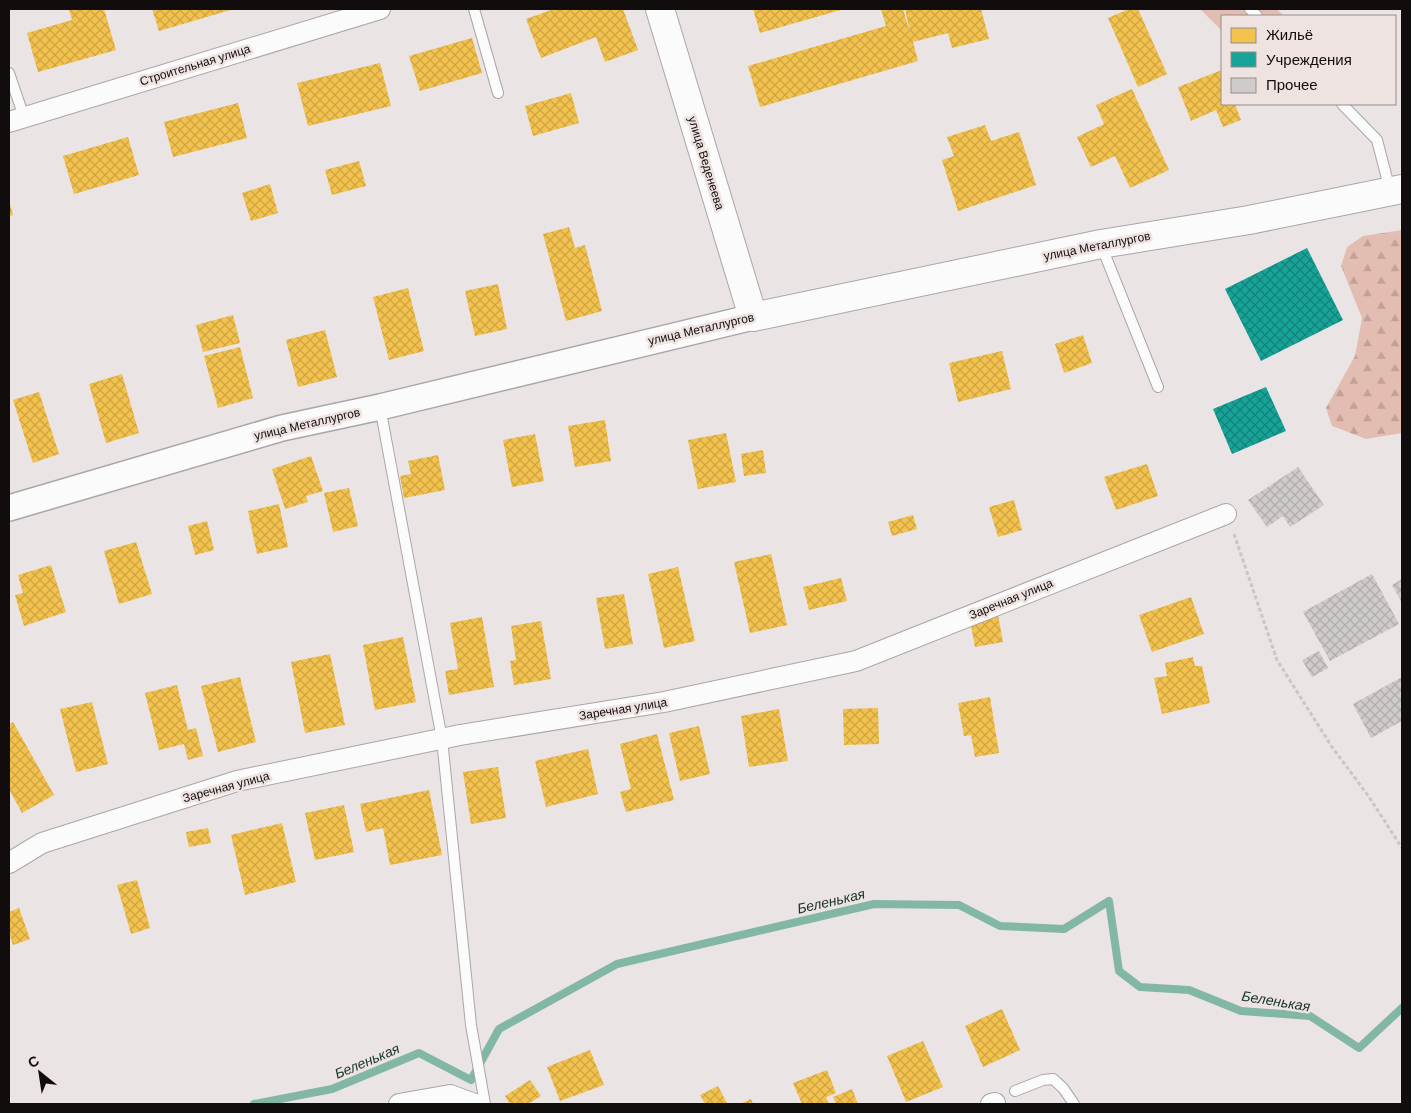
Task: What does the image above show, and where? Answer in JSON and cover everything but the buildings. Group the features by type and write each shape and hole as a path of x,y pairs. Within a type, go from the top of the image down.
{"main road":[{"name":"улица Веденеева","path":"660,9 752,317"},
{"name":"улица Металлургов","path":"752,317 1101,244 1249,220 1396,190"}],"street":[{"name":"Строительная улица","path":"16,120 380,9"},
{"name":"улица Металлургов","path":"9,508 282,428 380,407 752,317"},
{"name":"Заречная улица","path":"9,863 42,843 237,781 442,739 664,702 856,661 1226,514"},
{"path":"400,1104 450,1095 475,1104"}],"lane":[{"path":"474,9 498,93"},
{"path":"9,72 16,120"},
{"path":"1343,105 1377,140 1396,190"},
{"path":"1101,244 1158,387"},
{"path":"380,407 442,739 471,1025 485,1104"},
{"path":"1015,1091 1043,1080 1053,1079 1063,1088 1074,1104"}],"path":[{"path":"1226,514 1239,546 1277,660 1332,747 1369,797 1402,848"}],"green space":[{"path":"1200,9 1277,9 1283,15 1221,15 1221,30"},
{"path":"1402,230 1402,433 1366,439 1332,426 1326,408 1355,356 1362,318 1341,266 1347,247 1363,236"}],"waterway":[{"name":"Беленькая","path":"254,1104 332,1089 419,1053 471,1080 499,1029 617,964 874,904 959,905 1000,926 1064,929 1109,901 1119,971 1140,987 1189,990 1241,1011 1310,1016 1359,1048 1402,1008"}]}
